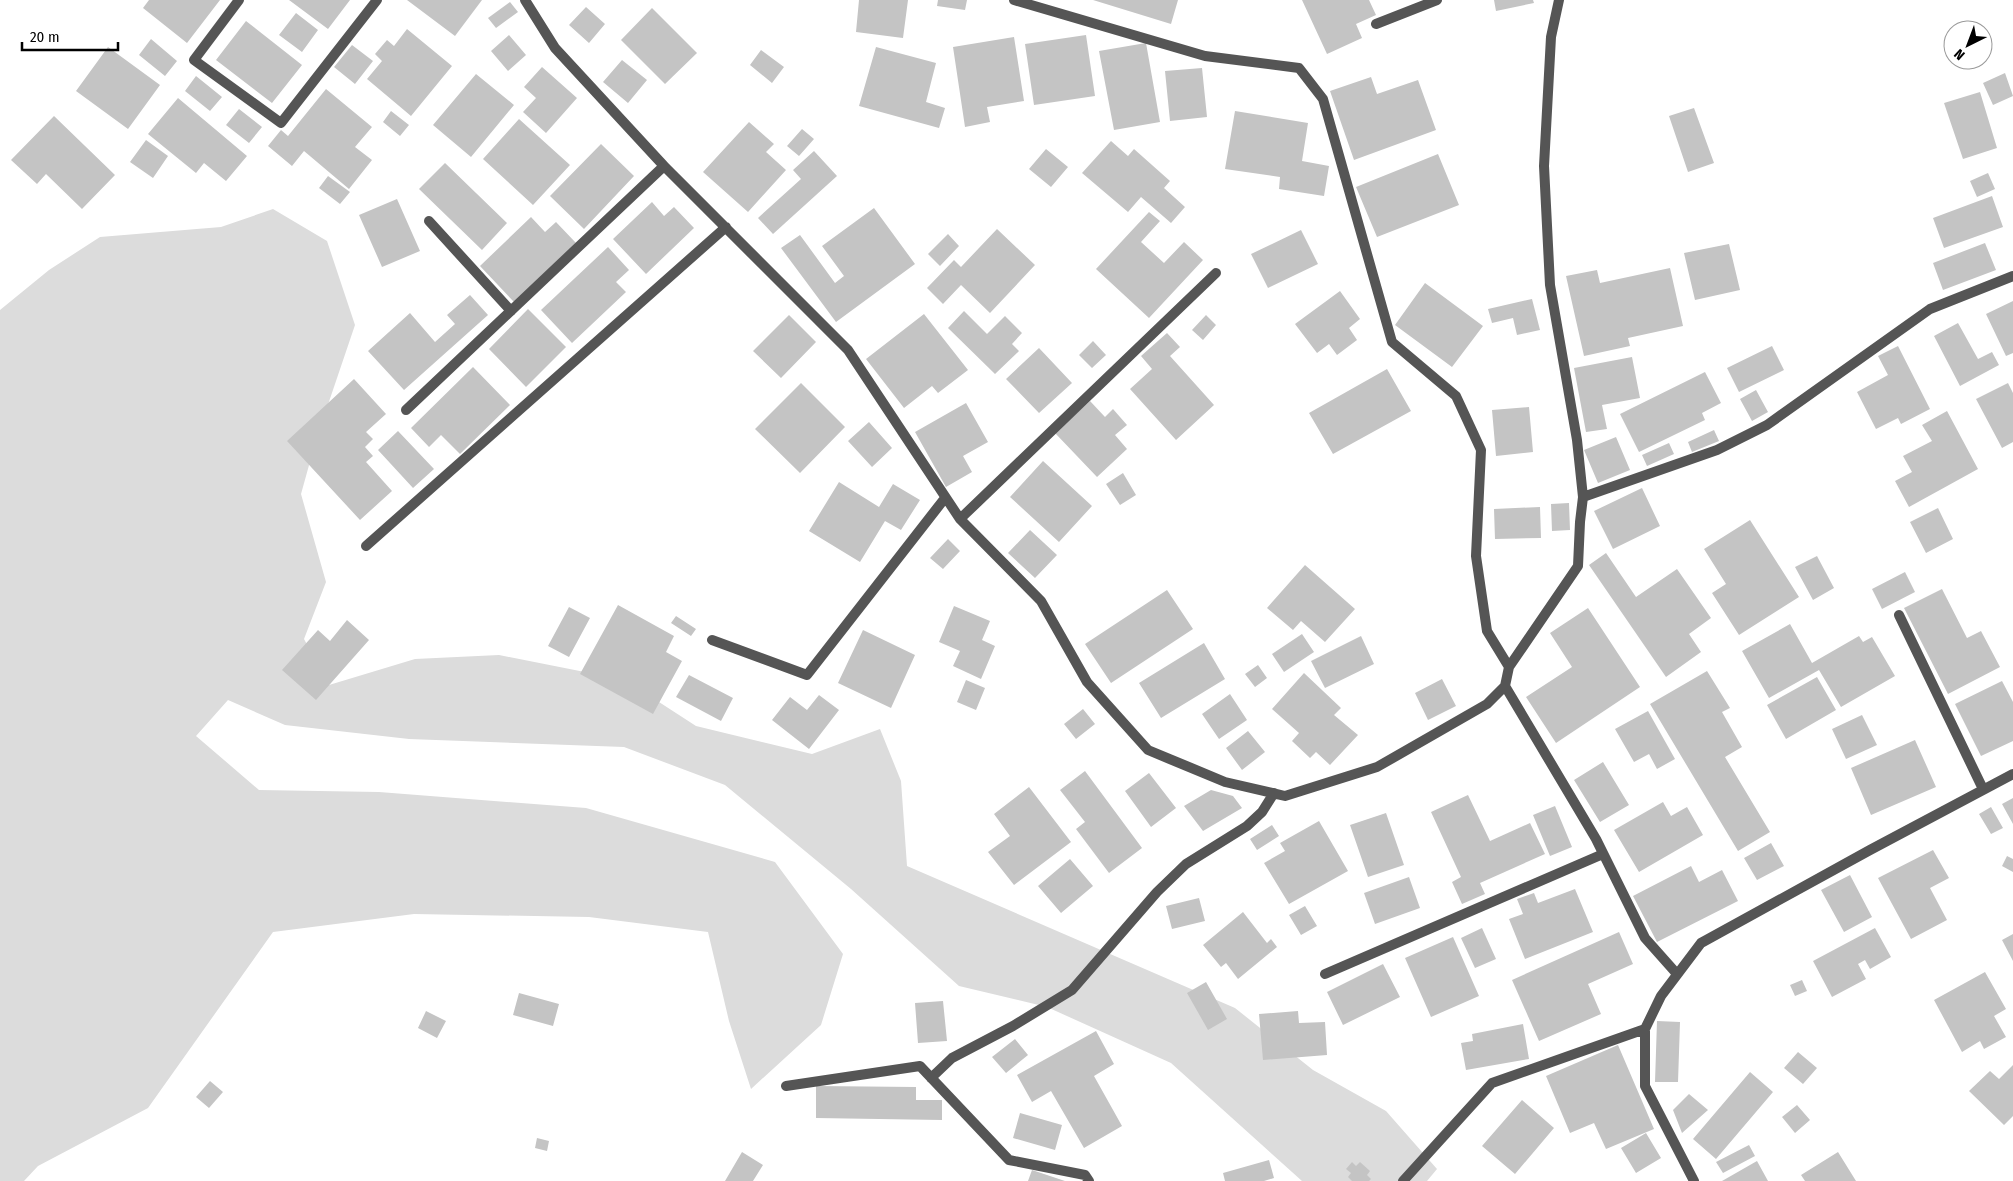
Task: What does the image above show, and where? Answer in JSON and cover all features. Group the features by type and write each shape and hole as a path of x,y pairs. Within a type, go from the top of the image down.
{"street":[{"path":"240,0 194,60 281,123 377,0"},
{"path":"525,0 555,48 664,166 848,350 960,519 1041,601 1086,682 1148,750 1224,782 1285,796 1377,767 1487,704 1505,686 1508,667 1578,566 1580,522 1584,497 1577,440 1550,285 1544,166 1551,37 1559,0"},
{"path":"1014,0 1205,56 1299,68 1323,99 1392,342 1456,396 1481,450 1476,556 1487,631 1508,667"},
{"path":"1376,24 1437,0"},
{"path":"406,410 664,166"},
{"path":"429,221 511,311"},
{"path":"366,546 726,227"},
{"path":"960,519 1216,273"},
{"path":"1584,497 1717,450 1767,425 1930,309 2013,276"},
{"path":"712,640 807,675 945,498"},
{"path":"1899,615 1983,790"},
{"path":"1505,686 1603,854 1645,938 1677,974"},
{"path":"1694,1181 1645,1086 1645,1029 1661,996 1701,943 2013,774"},
{"path":"931,1078 952,1058 1014,1026 1072,990 1157,892 1186,864 1247,826 1262,812 1274,794"},
{"path":"1325,974 1603,854"},
{"path":"1403,1181 1492,1083 1645,1029"},
{"path":"786,1086 920,1066 1009,1160 1086,1175 1089,1181"}],"shaded area":[{"path":"273,209 327,241 355,325 316,440 301,494 326,582 304,639 329,685 415,659 499,655 625,680 696,726 812,754 880,729 901,781 907,866 1235,1008 1313,1070 1386,1111 1437,1169 1427,1181 1302,1181 1171,1063 1047,1007 959,986 851,889 725,785 624,747 409,739 285,725 228,700 196,736 259,790 379,792 586,808 775,862 843,954 821,1025 751,1089 729,1021 708,932 589,917 414,914 273,932 148,1108 38,1166 24,1181 0,1181 0,310 49,270 100,237 221,227"}],"building":[{"path":"149,0 220,0 187,43 143,8"},
{"path":"289,0 350,0 328,29"},
{"path":"407,0 482,0 455,36"},
{"path":"859,0 908,0 903,38 856,32"},
{"path":"938,0 967,0 965,10 937,6"},
{"path":"1093,0 1178,0 1171,24"},
{"path":"1302,0 1369,0 1376,15 1356,24 1362,38 1327,54"},
{"path":"1494,0 1533,0 1534,3 1496,11"},
{"path":"510,2 518,12 496,28 488,18"},
{"path":"586,7 605,24 589,43 569,25"},
{"path":"652,8 697,53 665,84 621,40"},
{"path":"296,13 318,30 302,52 279,35"},
{"path":"246,21 302,65 272,103 216,60"},
{"path":"407,29 452,66 411,116 367,79 382,61 375,54 387,40 394,46"},
{"path":"509,35 526,55 508,71 491,51"},
{"path":"1086,35 1095,96 1034,105 1025,44"},
{"path":"1014,37 1024,101 987,107 990,122 965,127 953,47"},
{"path":"151,39 177,61 165,76 139,55"},
{"path":"1146,43 1160,122 1114,130 1099,51"},
{"path":"352,45 373,61 355,84 334,67"},
{"path":"108,47 160,85 128,129 76,91"},
{"path":"876,47 936,63 926,102 945,108 939,128 859,106"},
{"path":"761,50 784,67 772,83 750,65"},
{"path":"622,60 647,80 628,103 603,82"},
{"path":"542,67 577,98 546,133 523,112 536,98 524,87"},
{"path":"1202,68 1207,117 1170,121 1165,71"},
{"path":"2005,73 2013,96 1993,105 1983,83"},
{"path":"476,74 514,105 471,157 433,125"},
{"path":"196,76 222,97 210,111 185,91"},
{"path":"1371,77 1377,94 1418,80 1436,130 1354,160 1330,91"},
{"path":"326,89 372,127 355,147 372,160 349,189 304,151 292,166 268,146 281,130 288,136"},
{"path":"1980,92 1997,148 1963,159 1944,103"},
{"path":"178,98 247,156 226,181 204,163 196,173 148,134"},
{"path":"1694,108 1714,163 1688,172 1669,116"},
{"path":"239,109 262,127 249,143 226,125"},
{"path":"391,111 409,125 400,136 383,122"},
{"path":"1235,111 1308,123 1302,161 1329,166 1324,196 1279,189 1280,177 1225,169"},
{"path":"54,116 115,175 82,209 46,174 37,184 11,160"},
{"path":"519,119 570,165 533,205 483,159"},
{"path":"749,122 774,144 766,152 786,170 748,212 703,172"},
{"path":"802,129 814,139 799,156 787,146"},
{"path":"146,140 168,156 153,178 130,162"},
{"path":"1111,141 1128,156 1134,149 1170,181 1164,188 1185,207 1171,223 1141,197 1128,212 1082,173"},
{"path":"601,144 634,176 584,229 550,196"},
{"path":"1046,149 1068,167 1051,187 1029,169"},
{"path":"814,151 837,176 773,234 758,218 801,179 793,170"},
{"path":"1438,154 1459,205 1377,237 1356,187"},
{"path":"445,163 507,223 482,250 419,189"},
{"path":"1988,173 1995,189 1977,197 1970,181"},
{"path":"328,176 350,192 340,204 319,188"},
{"path":"1992,196 2003,227 1944,248 1933,218"},
{"path":"397,199 420,251 382,267 359,215"},
{"path":"652,202 664,216 674,207 694,228 646,274 613,239"},
{"path":"874,208 915,264 836,322 781,248 800,235 835,283 844,276 822,246"},
{"path":"1149,212 1160,221 1141,242 1164,263 1184,242 1203,260 1149,318 1096,269"},
{"path":"531,217 545,232 556,222 576,243 514,302 480,266"},
{"path":"997,229 1035,265 990,313 961,285 943,304 927,288 954,260 961,267"},
{"path":"1301,230 1318,264 1268,288 1251,254"},
{"path":"948,234 959,246 940,266 928,254"},
{"path":"1985,243 1996,270 1943,290 1933,263"},
{"path":"1729,244 1740,290 1695,300 1684,253"},
{"path":"608,247 629,270 616,282 626,292 572,343 541,310"},
{"path":"1670,268 1683,326 1628,338 1630,346 1584,356 1566,276 1597,270 1600,283"},
{"path":"1425,283 1483,326 1452,367 1395,325"},
{"path":"1340,291 1360,319 1349,328 1357,340 1337,355 1329,344 1317,353 1295,324"},
{"path":"470,295 488,315 404,390 368,351 410,313 435,342 455,324 447,315"},
{"path":"1532,299 1540,330 1517,335 1513,318 1492,323 1488,309"},
{"path":"2013,301 2013,353 2006,356 1986,314"},
{"path":"528,309 566,347 526,387 489,349"},
{"path":"964,311 987,334 1005,316 1022,333 1012,344 1019,351 995,374 948,328"},
{"path":"924,314 968,370 938,393 932,386 904,408 866,359"},
{"path":"789,315 816,342 781,378 753,351"},
{"path":"1206,315 1216,325 1203,340 1192,330"},
{"path":"1958,323 1978,359 1992,352 1999,365 1960,386 1934,336"},
{"path":"1167,333 1180,347 1170,356 1214,405 1176,440 1130,389 1152,369 1141,356"},
{"path":"1093,341 1106,355 1092,368 1079,355"},
{"path":"1772,346 1784,370 1739,392 1727,368"},
{"path":"1898,346 1930,409 1901,424 1898,418 1876,429 1857,392 1888,375 1878,356"},
{"path":"1039,348 1072,383 1039,413 1006,379"},
{"path":"1632,357 1640,398 1602,405 1607,429 1586,432 1574,368"},
{"path":"473,367 510,405 460,454 441,435 429,447 411,428"},
{"path":"1387,369 1411,411 1333,454 1309,413"},
{"path":"1705,372 1721,403 1702,413 1705,420 1639,452 1620,414"},
{"path":"354,379 386,414 366,432 373,439 365,447 373,456 366,462 392,491 360,520 287,441"},
{"path":"801,383 845,427 800,473 755,429"},
{"path":"2008,383 2013,393 2013,442 2002,448 1976,399"},
{"path":"1756,390 1768,412 1752,421 1740,399"},
{"path":"1090,401 1105,417 1113,409 1127,425 1115,435 1127,449 1097,477 1055,433"},
{"path":"966,403 988,442 963,456 972,472 946,487 915,432"},
{"path":"1529,407 1533,452 1496,456 1492,410"},
{"path":"1947,411 1978,469 1909,507 1895,481 1912,472 1903,456 1932,441 1922,425"},
{"path":"869,422 892,448 872,467 848,441"},
{"path":"1714,430 1719,441 1692,452 1688,442"},
{"path":"398,431 434,469 413,488 378,450"},
{"path":"1616,437 1630,470 1598,483 1584,450"},
{"path":"1669,443 1674,454 1647,466 1642,455"},
{"path":"1043,461 1092,506 1059,542 1010,497"},
{"path":"1123,473 1136,495 1120,505 1106,484"},
{"path":"839,482 879,507 893,484 920,500 901,530 885,521 860,562 809,531"},
{"path":"1642,488 1660,526 1613,549 1594,511"},
{"path":"1569,503 1570,530 1552,531 1551,504"},
{"path":"1540,507 1541,538 1495,539 1494,509"},
{"path":"1938,508 1953,539 1926,553 1910,522"},
{"path":"1750,520 1799,597 1739,635 1712,593 1726,584 1704,549"},
{"path":"1030,530 1057,555 1035,578 1008,553"},
{"path":"948,539 960,551 943,569 930,558"},
{"path":"1606,553 1636,597 1677,569 1711,618 1689,634 1701,652 1666,677 1589,565"},
{"path":"1817,556 1834,588 1813,600 1795,567"},
{"path":"1305,565 1355,609 1325,642 1301,621 1293,630 1267,608"},
{"path":"1905,572 1915,592 1882,609 1872,589"},
{"path":"1942,589 1967,638 1981,631 2000,667 1948,694 1904,608"},
{"path":"1167,590 1193,629 1111,683 1085,644"},
{"path":"618,605 674,636 666,652 682,661 653,714 580,674"},
{"path":"954,606 990,621 982,640 995,646 981,679 953,666 960,651 939,642"},
{"path":"569,607 590,618 569,657 548,646"},
{"path":"1588,608 1640,687 1556,743 1526,697 1572,667 1550,633"},
{"path":"676,616 696,629 691,636 671,623"},
{"path":"347,620 369,640 316,700 282,670 318,630 330,641"},
{"path":"1790,624 1812,663 1859,636 1863,642 1872,637 1895,676 1841,707 1819,670 1769,698 1742,651"},
{"path":"863,630 915,655 891,708 838,683"},
{"path":"1302,634 1314,652 1284,672 1272,654"},
{"path":"1361,636 1374,664 1325,688 1311,661"},
{"path":"1204,643 1225,679 1161,718 1139,683"},
{"path":"1258,665 1267,678 1255,687 1245,674"},
{"path":"1707,671 1730,708 1722,712 1742,747 1725,757 1770,832 1738,851 1650,704"},
{"path":"1304,673 1341,708 1334,715 1358,735 1330,765 1316,752 1310,758 1292,741 1299,733 1272,709"},
{"path":"689,675 733,698 721,721 676,697"},
{"path":"1817,677 1836,710 1786,739 1767,705"},
{"path":"1442,679 1456,706 1428,720 1415,693"},
{"path":"966,680 985,688 976,710 957,702"},
{"path":"2002,681 2013,702 2013,741 1981,756 1955,704"},
{"path":"1230,694 1247,720 1219,739 1202,714"},
{"path":"819,695 839,710 809,749 772,720 790,697 807,710"},
{"path":"1083,709 1095,724 1076,739 1064,724"},
{"path":"1648,711 1675,759 1657,769 1649,754 1634,762 1615,729"},
{"path":"1862,715 1877,745 1846,759 1832,729"},
{"path":"1248,731 1265,752 1242,770 1226,748"},
{"path":"1915,740 1936,787 1871,815 1851,768"},
{"path":"1603,762 1629,805 1600,822 1574,780"},
{"path":"1085,771 1142,848 1109,873 1076,829 1085,822 1060,790"},
{"path":"1149,773 1176,808 1151,827 1125,791"},
{"path":"1029,787 1071,842 1014,885 988,852 1010,836 994,814"},
{"path":"1211,790 1233,796 1242,808 1203,831 1184,806"},
{"path":"1468,795 1490,841 1530,823 1545,854 1480,883 1485,894 1462,904 1452,882 1461,877 1431,812"},
{"path":"2013,798 2013,824 2002,804"},
{"path":"1663,802 1671,816 1687,807 1703,835 1639,872 1614,830"},
{"path":"1555,806 1572,847 1550,856 1533,815"},
{"path":"1991,807 2003,828 1991,834 1979,814"},
{"path":"1386,813 1404,865 1368,877 1350,825"},
{"path":"1319,821 1348,871 1289,904 1264,863 1285,851 1280,843"},
{"path":"1272,825 1279,836 1257,850 1250,839"},
{"path":"1771,843 1784,866 1757,880 1744,858"},
{"path":"1933,850 1949,878 1930,888 1947,920 1911,939 1878,878"},
{"path":"2007,856 2013,859 2013,872 2002,866"},
{"path":"1070,859 1093,886 1061,913 1038,886"},
{"path":"1691,866 1699,882 1722,870 1738,901 1657,942 1633,896"},
{"path":"1850,875 1872,917 1844,932 1821,890"},
{"path":"1409,877 1420,908 1375,924 1364,893"},
{"path":"1575,889 1593,932 1525,959 1509,919 1523,914 1517,899 1534,893 1538,903"},
{"path":"1199,898 1205,921 1172,929 1166,906"},
{"path":"1305,906 1317,926 1301,935 1289,915"},
{"path":"1243,912 1267,943 1271,939 1277,947 1238,979 1226,963 1221,967 1203,945"},
{"path":"1482,928 1496,959 1475,968 1461,938"},
{"path":"1875,928 1891,957 1870,969 1865,960 1858,964 1866,979 1832,997 1813,961"},
{"path":"1619,932 1633,964 1588,984 1601,1014 1539,1041 1512,980"},
{"path":"2013,934 2013,961 2002,940"},
{"path":"1453,937 1479,996 1431,1017 1405,958"},
{"path":"1383,964 1400,997 1343,1025 1327,992"},
{"path":"1985,972 2006,1009 1994,1016 2006,1037 1984,1049 1980,1041 1962,1052 1934,1000"},
{"path":"1802,980 1807,991 1795,996 1790,985"},
{"path":"1206,982 1227,1019 1208,1030 1187,993"},
{"path":"519,993 559,1004 553,1026 513,1015"},
{"path":"943,1001 947,1041 918,1043 915,1003"},
{"path":"426,1011 446,1021 437,1038 418,1028"},
{"path":"1298,1011 1299,1023 1325,1022 1327,1055 1263,1060 1259,1014"},
{"path":"1657,1021 1680,1022 1678,1082 1655,1082"},
{"path":"1523,1024 1529,1059 1466,1070 1461,1043 1473,1041 1472,1034"},
{"path":"1096,1031 1114,1064 1094,1076 1122,1126 1084,1148 1051,1091 1032,1102 1017,1075"},
{"path":"1015,1039 1028,1055 1006,1073 992,1057"},
{"path":"1618,1045 1654,1129 1606,1149 1594,1123 1570,1133 1546,1076"},
{"path":"1798,1052 1817,1068 1803,1084 1784,1068"},
{"path":"2013,1065 2013,1116 2004,1125 1969,1091 1990,1071 1999,1079"},
{"path":"1750,1072 1773,1092 1716,1159 1693,1139"},
{"path":"210,1081 223,1092 209,1108 196,1097"},
{"path":"816,1086 916,1087 916,1100 942,1100 942,1120 816,1118"},
{"path":"1689,1094 1708,1110 1682,1133 1673,1110"},
{"path":"1522,1100 1554,1128 1515,1174 1482,1146"},
{"path":"1797,1105 1810,1120 1795,1133 1782,1117"},
{"path":"1020,1113 1062,1125 1055,1150 1013,1138"},
{"path":"1646,1133 1661,1158 1636,1173 1621,1148"},
{"path":"537,1138 549,1141 547,1151 535,1148"},
{"path":"1749,1145 1755,1156 1723,1173 1716,1162"},
{"path":"742,1152 763,1165 753,1181 725,1181"},
{"path":"1838,1152 1856,1181 1805,1181 1801,1175"},
{"path":"1269,1160 1274,1178 1264,1181 1225,1181 1223,1173"},
{"path":"1757,1161 1768,1181 1722,1181"},
{"path":"1352,1162 1356,1166 1360,1162 1370,1171 1367,1175 1371,1179 1369,1181 1352,1181 1348,1177 1351,1173 1346,1169"},
{"path":"1032,1170 1065,1181 1028,1181"}]}
